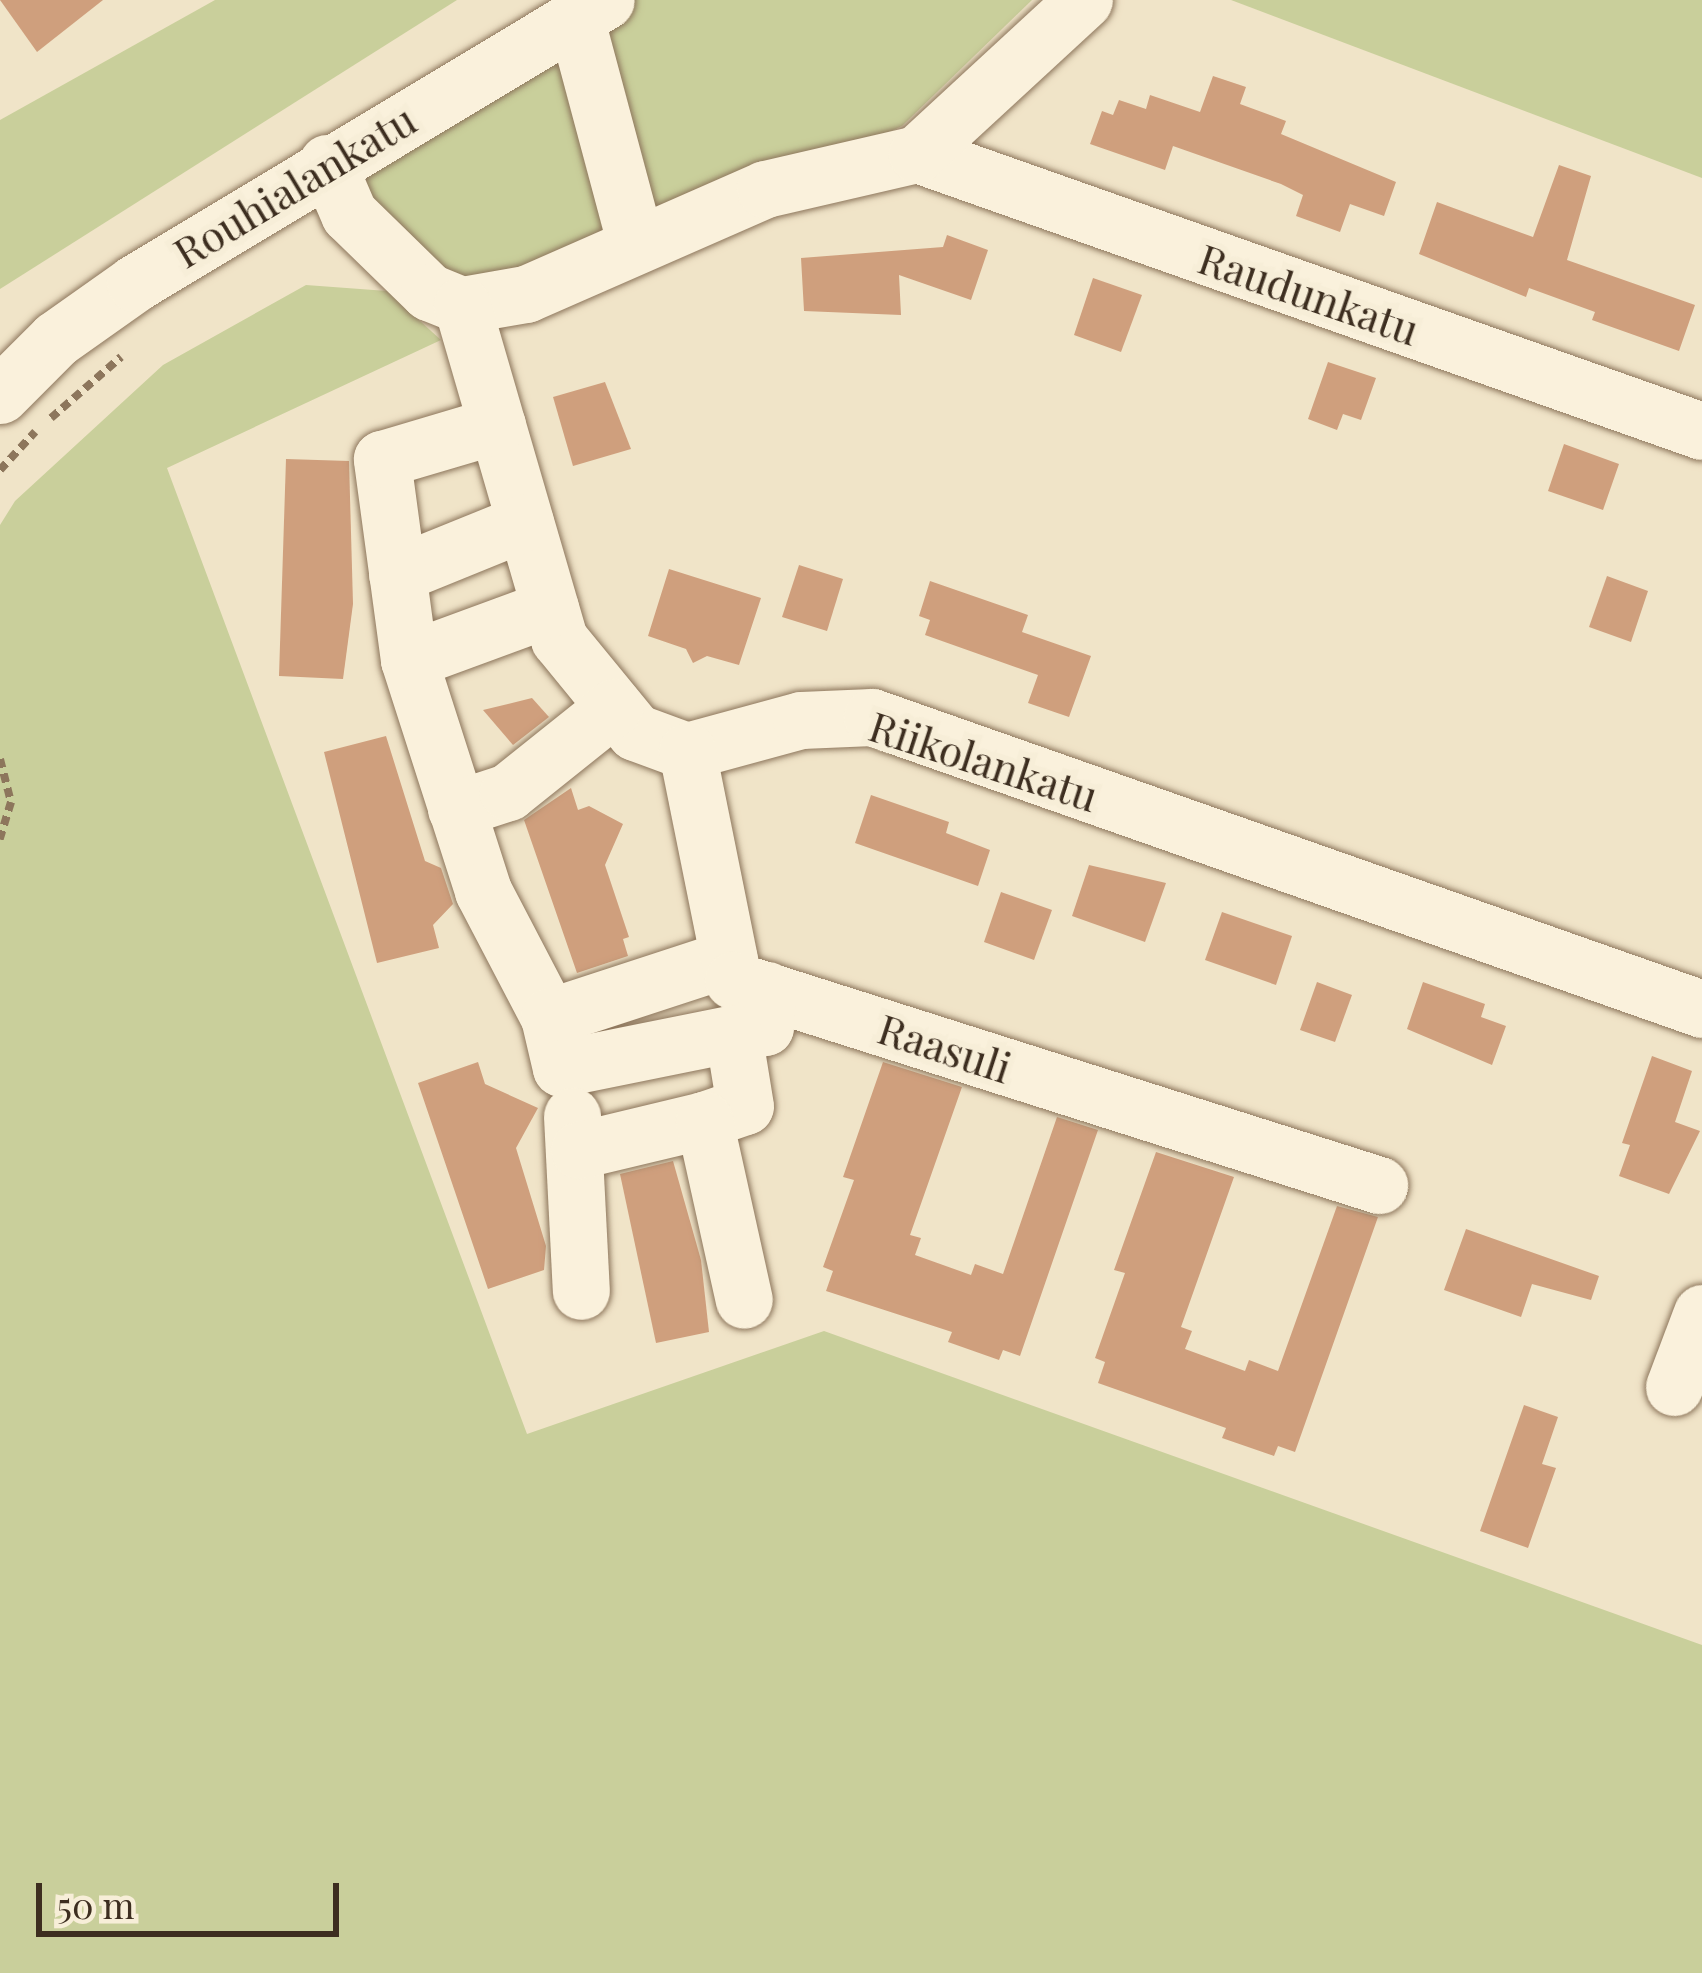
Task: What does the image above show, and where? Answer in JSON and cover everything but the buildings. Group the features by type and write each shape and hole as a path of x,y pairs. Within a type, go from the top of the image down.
{"street":[{"path":"326,163 349,214 399,268 462,305 526,294 765,189 917,154 1084,0"},
{"path":"590,9 636,244"},
{"name":"Rouhialankatu","path":"0,395 56,339 135,283 326,163 590,9"},
{"name":"Raudunkatu","path":"917,154 1702,431"},
{"path":"462,305 559,638 634,732 687,751 743,994 745,1106 579,1150"},
{"path":"497,425 382,459 409,661 483,892 555,1042 579,1150 581,1291"},
{"path":"397,574 526,522"},
{"path":"409,661 550,608"},
{"path":"456,809 508,792 614,707"},
{"name":"Riikolankatu","path":"687,751 801,719 872,717 1702,1009"},
{"path":"555,1042 743,994"},
{"path":"555,1042 743,994"},
{"name":"Raasuli","path":"743,994 1379,1185"},
{"path":"704,1120 745,1300"},
{"path":"1674,1387 1702,1313"}],"path":[{"path":"0,470 128,350"},
{"path":"0,759 11,802 0,839"}],"green space":[{"path":"215,0 457,0 0,289 0,120"},
{"path":"606,0 1032,0 902,126 765,189 462,305 327,163"},
{"path":"1231,0 1702,0 1702,178"},
{"path":"306,285 387,291 441,340 167,468 527,1434 824,1331 1702,1645 1702,1973 0,1973 0,525 15,501 163,365"}]}
